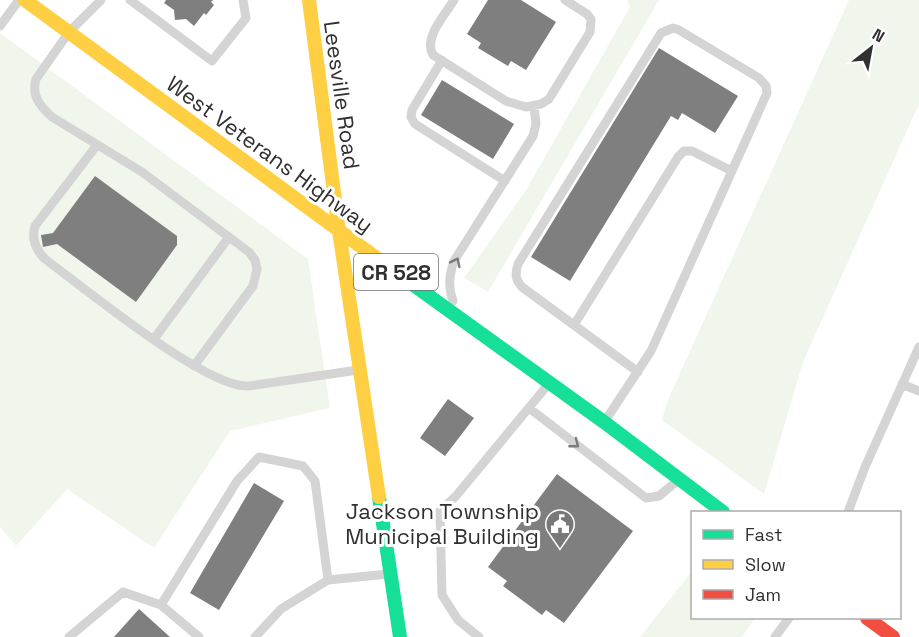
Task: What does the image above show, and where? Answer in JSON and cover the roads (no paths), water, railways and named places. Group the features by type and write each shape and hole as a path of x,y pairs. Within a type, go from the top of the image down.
{"main road":[{"name":"West Veterans Highway","path":"25,0 604,422 720,511"},
{"name":"Leesville Road","path":"309,0 339,231 400,637"},
{"path":"868,619 893,637"}],"lane":[{"path":"0,26 19,0"},
{"path":"101,0 69,32 36,79 33,86 34,94 40,106 52,117 142,172 249,252 255,260 256,276 253,286 194,366"},
{"path":"135,1 212,61 246,18 243,0"},
{"path":"454,0 432,37 430,43 433,55 517,106 534,106 549,99 590,32 591,19 565,0"},
{"path":"604,422 638,372 651,351 767,93 766,86 759,78 679,30 667,29 661,33 518,264 515,273 516,280 522,287 638,372"},
{"path":"442,60 412,110 411,117 415,124 505,181"},
{"path":"458,317 449,290 450,273 454,261 532,136 536,124 534,106"},
{"path":"97,145 34,226 35,245 45,259 154,339 194,366 224,382 242,387 360,370"},
{"path":"574,325 678,157 684,151 692,151 732,171"},
{"path":"154,339 229,237"},
{"path":"849,511 865,467 919,347"},
{"path":"479,637 458,620 442,595 440,511 456,496 549,384"},
{"path":"902,384 919,391"},
{"path":"529,408 646,498 659,496 680,479"},
{"path":"160,605 237,481 259,457 303,466 315,481 328,580"},
{"path":"255,637 281,609 328,580 391,574"},
{"path":"69,637 123,592 160,605 199,637"},
{"path":"775,637 788,619"}],"place":[{"name":"Jackson Township Municipal Building","path":"560,550"}]}
